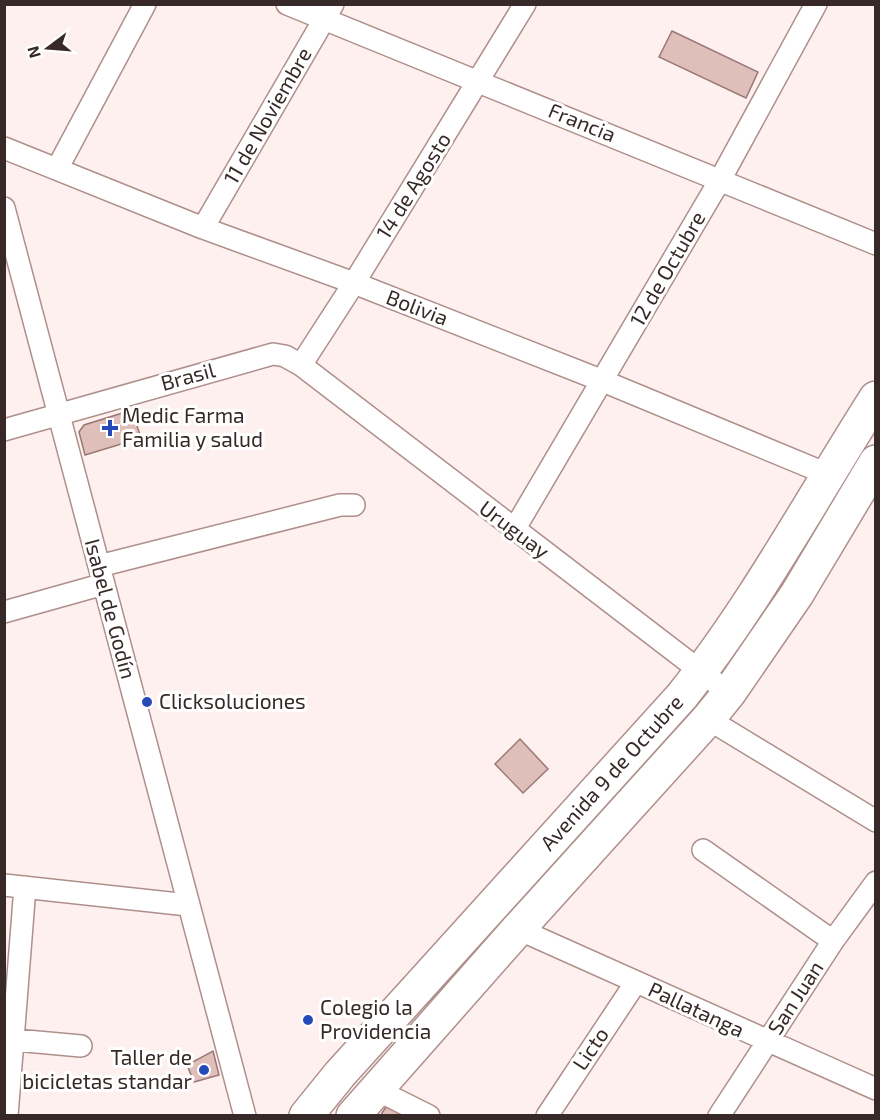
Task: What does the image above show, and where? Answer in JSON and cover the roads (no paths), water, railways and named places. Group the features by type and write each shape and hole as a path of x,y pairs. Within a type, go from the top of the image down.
{"main road":[{"name":"Avenida 9 de Octubre","path":"306,1116 340,1074 702,672 767,576 827,474 876,398"},
{"name":"Avenida 9 de Octubre","path":"353,1116 708,719 729,693 797,594 871,480"}],"street":[{"path":"57,169 145,4"},
{"name":"Francia","path":"287,4 328,12 479,82 876,244"},
{"name":"14 de Agosto","path":"301,365 479,82 525,4"},
{"name":"12 de Octubre","path":"514,530 720,180 816,4"},
{"name":"11 de Noviembre","path":"203,228 328,12"},
{"name":"Bolivia","path":"4,148 203,228 354,283 603,381 827,474"},
{"name":"Isabel de Godín","path":"4,208 245,1116"},
{"name":"Brasil","path":"4,430 273,354 285,356 301,365"},
{"name":"Uruguay","path":"301,365 729,693"},
{"path":"4,612 101,575 340,505 354,506"},
{"path":"708,719 876,821"},
{"path":"703,850 833,941"},
{"name":"San Juan","path":"719,1116 833,941 876,882"},
{"path":"7,1116 15,886 188,905"},
{"name":"Pallatanga","path":"518,929 876,1089"},
{"name":"Licto","path":"547,1116 636,982"},
{"path":"9,1040 81,1046"},
{"path":"375,1089 429,1116"}],"place":[{"name":"Medic Farma Familia y salud","path":"110,428"},
{"name":"Clicksoluciones","path":"147,702"},
{"name":"Colegio la Providencia","path":"308,1020"},
{"name":"Taller de bicicletas standar","path":"204,1070"}]}
